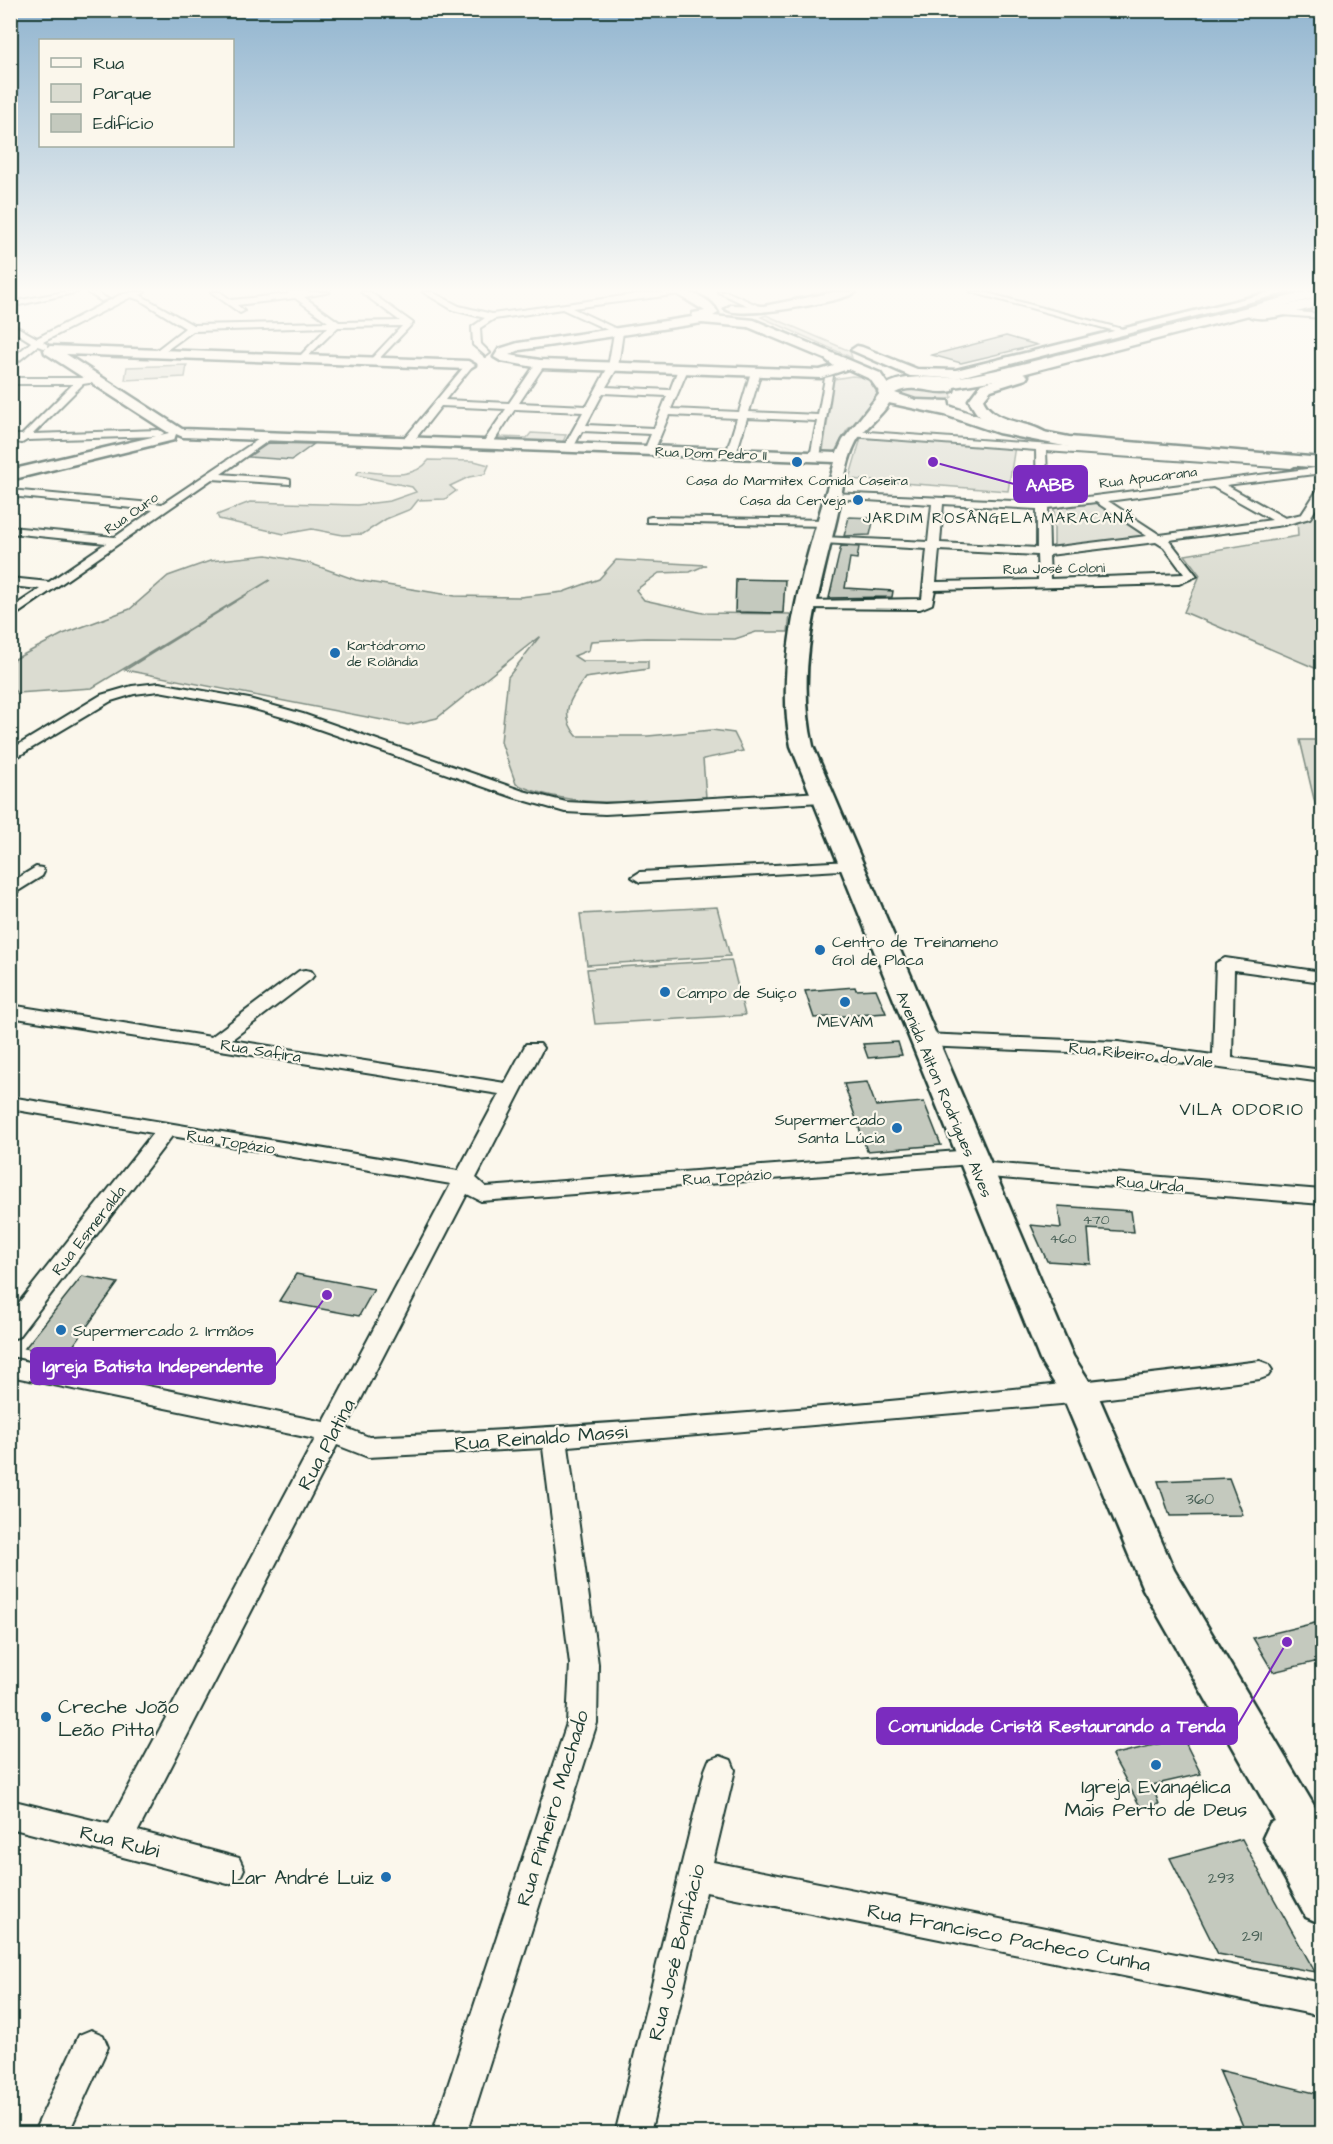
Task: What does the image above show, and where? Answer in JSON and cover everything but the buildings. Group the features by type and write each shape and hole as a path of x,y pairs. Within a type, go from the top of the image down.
{"highway":[{"path":"888,392 897,402 950,411 1015,432"},
{"path":"952,392 976,416 1043,443 1323,463"},
{"path":"919,405 946,403 964,392"}],"street":[{"path":"17,439 69,392"},
{"path":"112,392 167,434"},
{"path":"408,441 446,392"},
{"path":"487,444 521,392"},
{"path":"568,448 598,392"},
{"path":"650,392 673,393 650,451"},
{"path":"731,454 751,392"},
{"path":"815,457 826,392"},
{"name":"Avenida Ailton Rodrigues Alves","path":"877,392 844,458 796,649 794,706 802,746 1066,1383 1136,1578 1323,1861"},
{"path":"980,392 976,400 983,412 1043,443"},
{"path":"437,403 589,409"},
{"path":"862,426 890,410 919,405"},
{"path":"666,411 822,418"},
{"path":"862,426 1323,470"},
{"path":"579,428 657,431"},
{"path":"17,439 167,434"},
{"path":"10,474 167,434"},
{"name":"Rua Dom Pedro II","path":"167,434 844,458"},
{"name":"Rua Ouro","path":"10,615 268,436"},
{"path":"1043,443 1041,506 1044,583"},
{"path":"1167,456 1284,522"},
{"name":"Rua Apucarana","path":"834,495 1041,506 1323,470"},
{"path":"210,476 286,482"},
{"path":"651,520 825,531 933,546 1043,552 1284,522 1306,516 1323,491"},
{"path":"10,493 164,508"},
{"path":"1098,499 1161,539"},
{"path":"807,605 920,605 928,601 938,500"},
{"path":"10,530 118,541"},
{"name":"Rua José Coloni","path":"929,586 1189,579 1192,573 1161,539"},
{"path":"10,582 52,586"},
{"path":"10,757 97,702 132,690 159,687 249,703 298,717 518,794 565,807 605,809 822,796"},
{"path":"640,877 851,866"},
{"path":"10,891 36,872"},
{"path":"1222,1062 1225,963 1323,976"},
{"path":"217,1042 305,975"},
{"name":"Rua Safira","path":"10,1011 510,1090"},
{"name":"Rua Ribeiro do Vale","path":"923,1041 1119,1048 1323,1076"},
{"name":"Rua Platina","path":"117,1840 332,1433 467,1190 510,1090 533,1048"},
{"name":"Rua Topázio","path":"10,1103 166,1130 467,1190 974,1163"},
{"name":"Rua Esmeralda","path":"10,1331 166,1130"},
{"name":"Rua Urda","path":"974,1163 1323,1197"},
{"name":"Rua Reinaldo Massi","path":"10,1367 332,1433 368,1447 554,1438 1066,1383 1260,1370"},
{"name":"Rua Pinheiro Machado","path":"449,2133 582,1723 585,1695 584,1664 554,1438"},
{"name":"Avenida Ailton Rodrigues Alves","path":"1217,1698 1323,1902"},
{"name":"Rua José Bonifácio","path":"632,2133 720,1770"},
{"name":"Rua Rubi","path":"10,1814 228,1869"},
{"name":"Rua Francisco Pacheco Cunha","path":"695,1874 1323,2000"},
{"path":"50,2133 91,2047"}],"green space":[{"path":"832,392 879,392 878,401 847,430 834,453 825,454 823,451"},
{"path":"891,392 949,392 952,397 938,403 906,398"},
{"path":"531,433 566,435 562,444 496,442 500,437 527,438"},
{"path":"867,436 1015,446 1008,491 849,479 861,438"},
{"path":"429,460 474,461 489,465 485,474 469,477 450,486 456,491 445,499 418,500 411,509 386,519 363,534 343,535 312,529 284,534 219,519 217,515 250,502 357,505 390,501 416,492 412,487 356,475 359,471 387,474 406,473 415,471"},
{"path":"1322,484 1322,671 1184,612 1200,575 1185,555 1298,536 1297,519"},
{"path":"1095,502 1147,536 1054,547 1054,507"},
{"path":"267,555 309,563 356,580 455,596 520,597 563,592 599,579 616,560 706,565 690,572 659,573 636,590 644,600 703,613 790,614 788,632 756,632 735,639 646,638 591,641 589,650 574,656 582,661 648,661 648,669 585,678 571,699 567,713 571,728 577,736 648,736 712,730 734,733 743,751 703,759 706,797 634,802 586,801 562,798 516,784 501,742 508,677 540,636 437,718 408,725 125,670 270,580 92,688 17,693 11,687 11,661 63,634 130,609 168,576 210,561"},
{"path":"1300,740 1322,740 1322,833"},
{"name":"Campo de Suiço","path":"717,907 730,956 587,965 580,914"},
{"name":"Campo de Suiço","path":"731,960 745,1015 595,1024 587,969"}],"place":[{"name":"Casa do Marmitex Comida Caseira","path":"797,462"},
{"name":"AABB","path":"933,462"},
{"name":"Casa da Cerveja","path":"858,500"},
{"name":"Kartódromo de Rolândia","path":"335,653"},
{"name":"Centro de Treinameno Gol de Placa","path":"820,950"},
{"name":"Campo de Suiço","path":"665,992"},
{"name":"MEVAM","path":"845,1002"},
{"name":"Supermercado Santa Lúcia","path":"897,1128"},
{"name":"Igreja Batista Independente","path":"327,1295"},
{"name":"Supermercado 2 Irmãos","path":"61,1330"},
{"name":"Comunidade Cristã Restaurando a Tenda","path":"1287,1642"},
{"name":"Creche João Leão Pitta","path":"46,1717"},
{"name":"Igreja Evangélica Mais Perto de Deus","path":"1156,1765"},
{"name":"Lar André Luiz","path":"386,1877"}],"district":[{"name":"JARDIM ROSÂNGELA MARACANÃ","path":"999,518"},
{"name":"VILA ODORIO","path":"1242,1109"}]}
